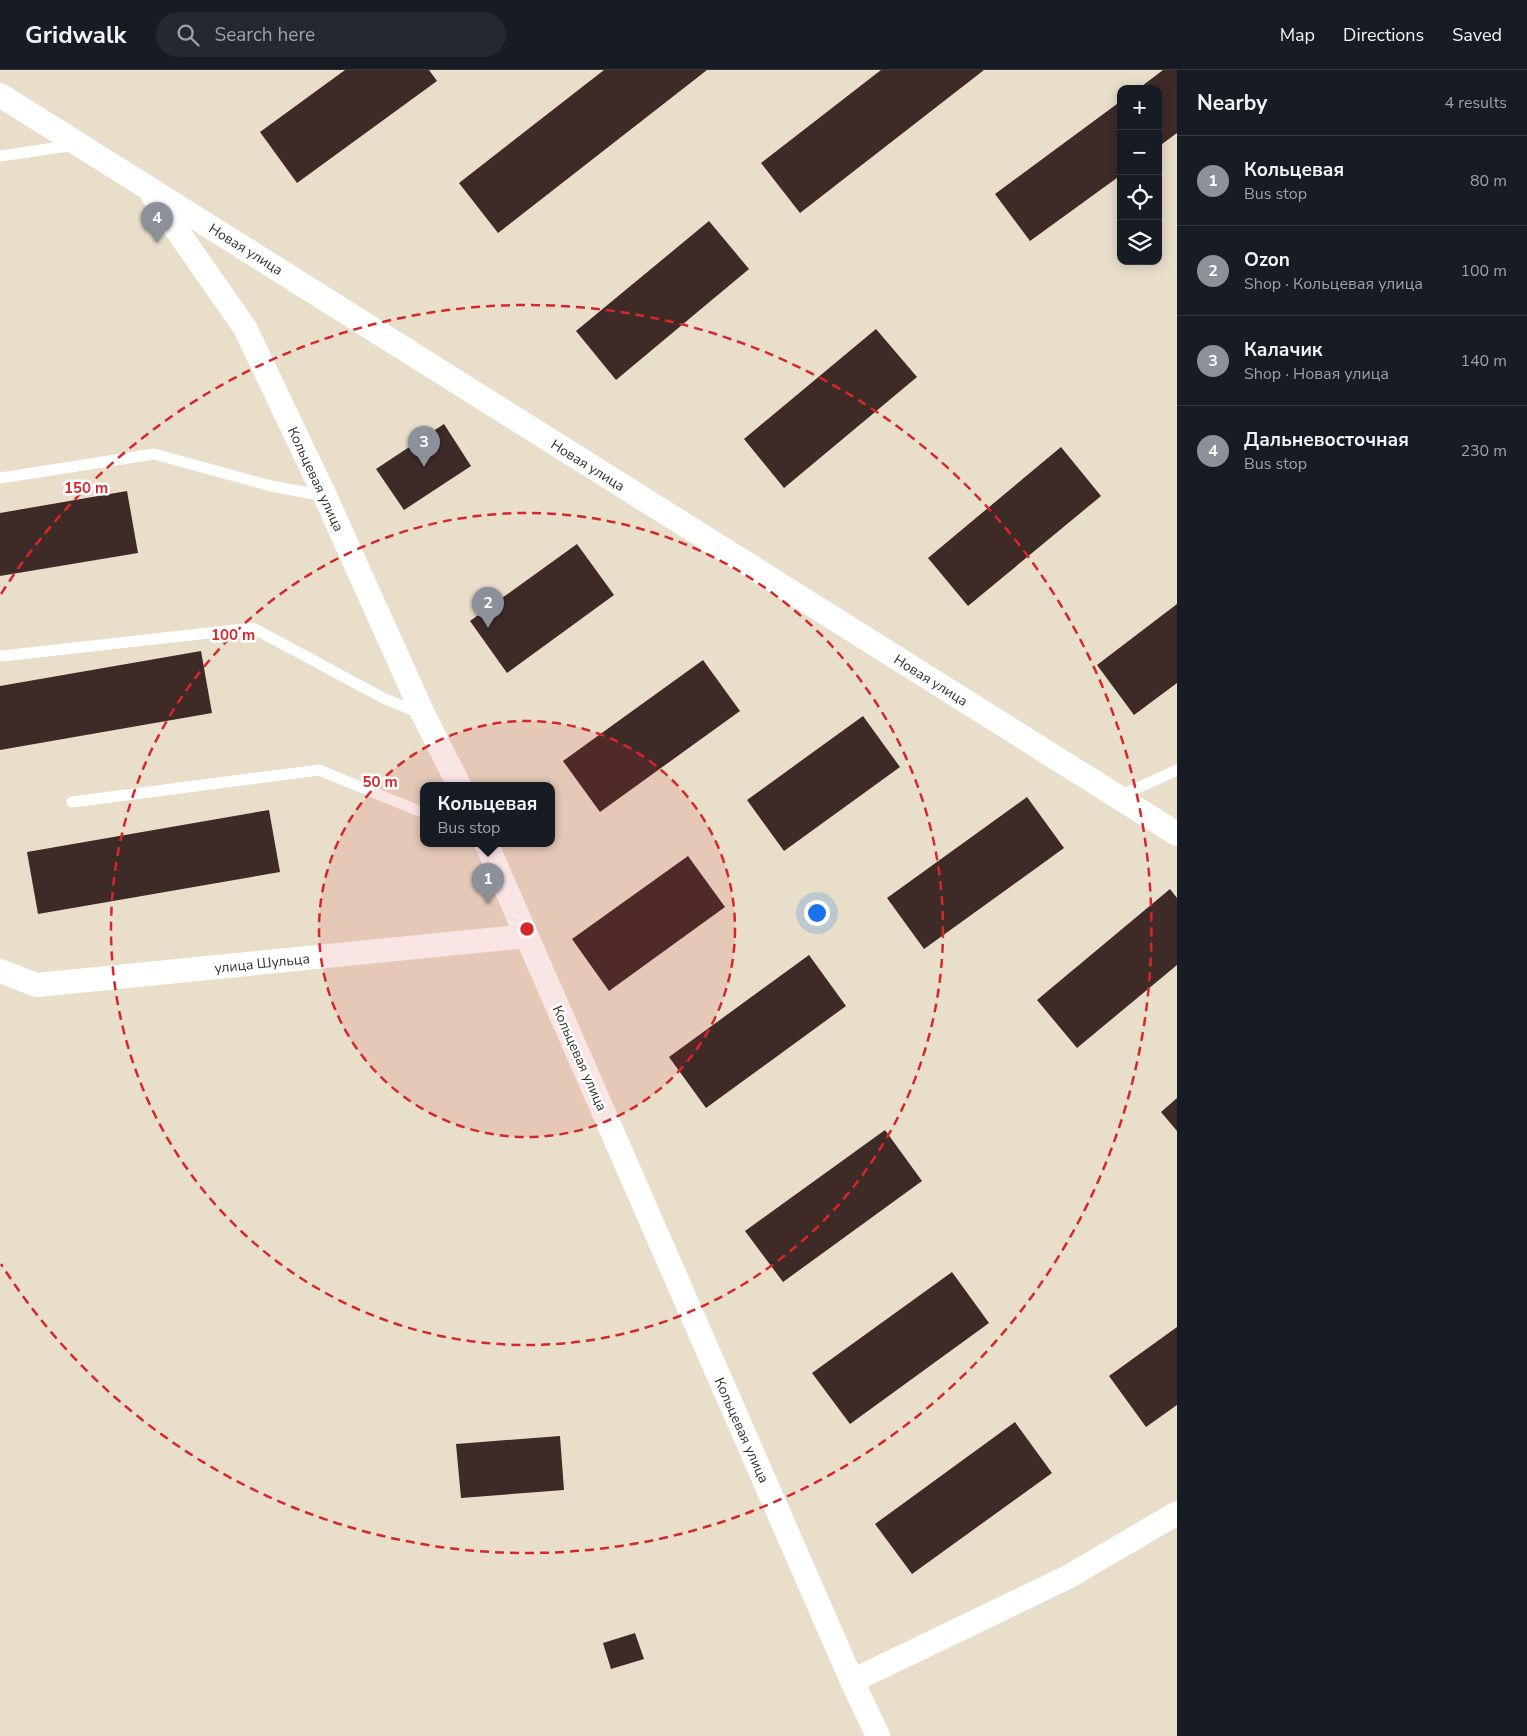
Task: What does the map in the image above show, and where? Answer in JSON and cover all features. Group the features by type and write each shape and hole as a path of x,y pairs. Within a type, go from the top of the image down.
{"street":[{"name":"Новая улица","path":"0,95 1177,834"},
{"name":"Кольцевая улица","path":"148,188 244,328 325,496 423,714 457,782"},
{"name":"Кольцевая улица","path":"488,847 852,1681 878,1736"},
{"name":"улица Шульца","path":"0,971 37,985 527,936"},
{"path":"852,1681 1068,1577 1177,1513"}],"lane":[{"path":"0,156 79,145"},
{"path":"0,478 154,454 271,486 325,496"},
{"path":"2,656 253,628 385,699 423,714"},
{"path":"72,802 319,770 420,811"},
{"path":"1118,797 1177,770"}],"building":[{"path":"345,70 429,70 437,81 297,183 260,132"},
{"path":"604,70 707,70 498,233 459,183"},
{"path":"881,70 984,70 800,213 761,163"},
{"path":"1163,70 1177,70 1177,133 1162,144 1162,85 1143,85"},
{"path":"1117,104 1117,178 1030,241 995,194"},
{"path":"709,221 749,269 616,380 576,331"},
{"path":"876,329 917,377 784,488 744,439"},
{"path":"444,424 471,466 404,510 376,469"},
{"path":"1061,447 1101,496 968,606 928,558"},
{"path":"127,491 138,553 0,576 0,513"},
{"path":"577,544 614,595 507,673 470,621"},
{"path":"1177,604 1177,683 1134,715 1097,665"},
{"path":"201,651 212,713 0,750 0,686"},
{"path":"703,660 740,711 600,812 563,761"},
{"path":"863,716 900,767 784,851 747,800"},
{"path":"1027,797 1064,848 924,949 887,898"},
{"path":"269,810 280,872 38,914 27,852"},
{"path":"688,856 725,907 609,991 572,939"},
{"path":"1170,889 1177,898 1177,965 1077,1048 1037,1000"},
{"path":"809,955 846,1006 706,1108 669,1057"},
{"path":"1177,1098 1177,1131 1161,1112"},
{"path":"885,1130 922,1181 783,1282 745,1231"},
{"path":"952,1272 989,1323 850,1424 812,1373"},
{"path":"1177,1327 1177,1405 1146,1427 1109,1376"},
{"path":"1015,1422 1052,1473 912,1574 875,1524"},
{"path":"560,1436 564,1490 461,1498 456,1444"},
{"path":"635,1633 644,1659 611,1669 603,1643"}],"place":[{"name":"Дальневосточная","path":"157,243"},
{"name":"Калачик","path":"424,467"},
{"name":"Ozon","path":"488,628"},
{"name":"Кольцевая","path":"488,904"}]}
